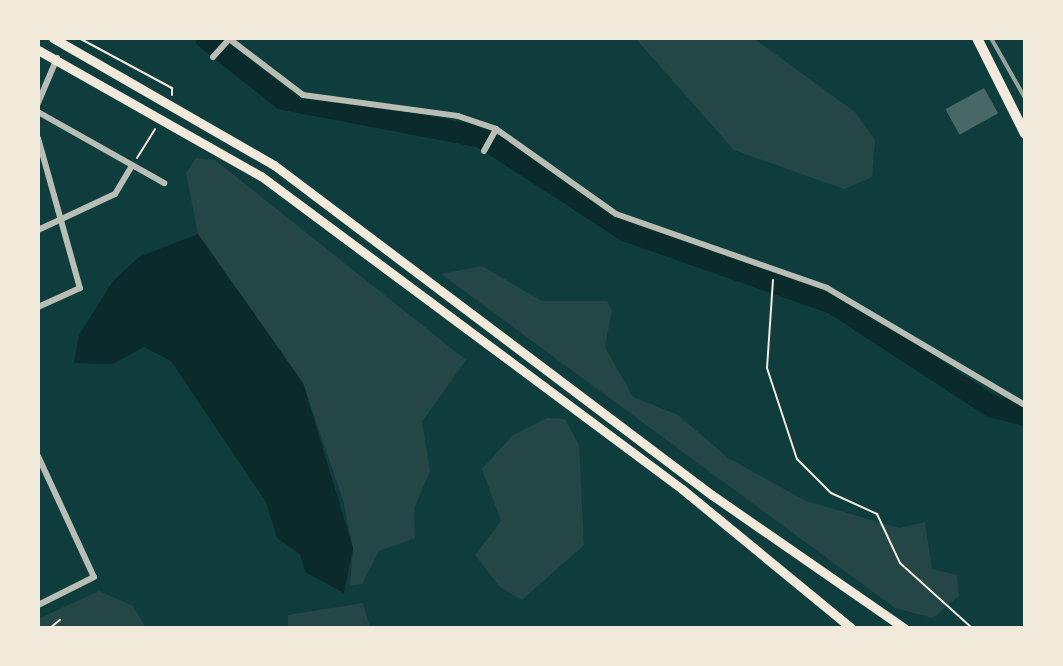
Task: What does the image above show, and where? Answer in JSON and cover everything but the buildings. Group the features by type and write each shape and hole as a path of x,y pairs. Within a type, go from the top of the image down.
{"highway":[{"path":"977,38 1025,122"},
{"path":"995,71 1025,134"}],"main road":[{"path":"53,38 66,40 274,165 712,495 904,628"},
{"path":"38,50 261,176 682,489 851,628"},
{"path":"877,609 891,628"}],"street":[{"path":"213,57 228,38 303,95 458,116 496,129 616,214 827,288 1025,405"},
{"path":"38,103 57,58"},
{"path":"38,112 164,183"},
{"path":"484,151 496,129"},
{"path":"38,138 80,288 38,307"},
{"path":"38,230 115,194 132,166"},
{"path":"38,456 94,577 38,605"}],"path":[{"path":"79,38 174,92"},
{"path":"132,166 152,134"},
{"path":"776,271 768,296 767,368 797,459 831,493 877,514 900,563 972,628"},
{"path":"50,628 60,620"}],"shaded area":[{"path":"635,38 753,38 855,112 875,140 872,177 844,189 734,150"},
{"path":"196,158 215,160 466,360 422,422 430,471 414,509 415,538 379,551 362,584 350,586 353,548 343,500 303,383 198,234 186,173"},
{"path":"198,234 303,383 353,548 344,593 305,572 300,554 277,538 266,502 171,361 144,347 113,364 74,363 79,335 113,281 139,257"},
{"path":"482,266 542,301 607,301 612,310 605,347 633,397 678,415 728,458 806,501 899,528 925,522 932,569 957,575 959,596 933,618 895,608 441,274"},
{"path":"547,418 565,419 579,445 584,545 522,600 499,586 475,555 501,521 482,469 513,435"},
{"path":"99,591 133,606 146,628 38,628 38,619"},
{"path":"363,603 370,628 288,628 288,615"}],"waterway":[{"path":"206,38 283,99 482,137 627,231 833,303 991,406 1025,415"}],"railway":[{"path":"991,38 1025,98"}]}
